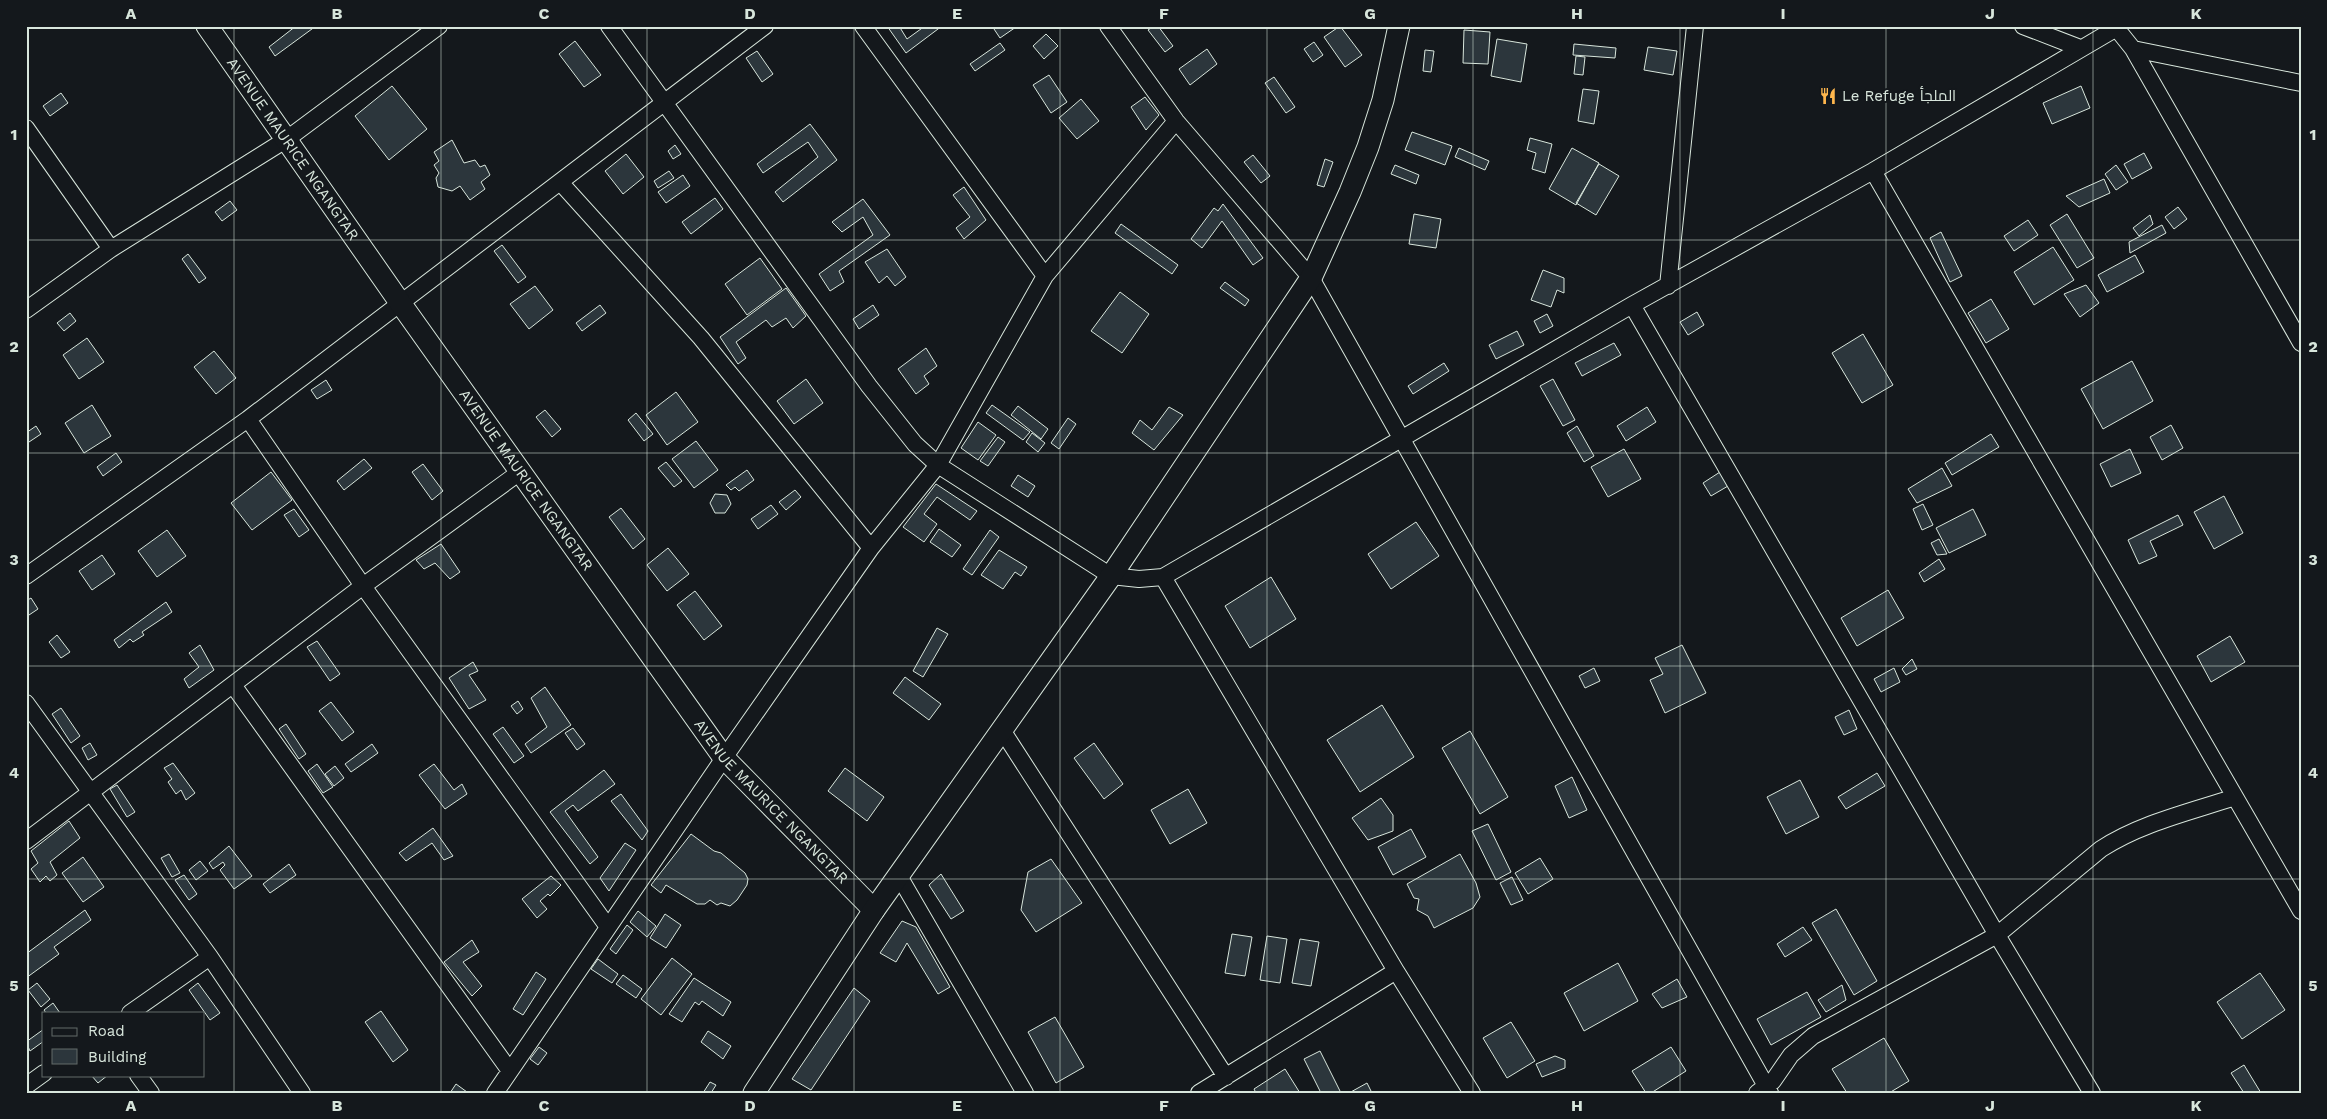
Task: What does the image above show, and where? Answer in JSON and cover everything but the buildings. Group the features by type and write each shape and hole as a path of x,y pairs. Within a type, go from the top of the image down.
{"street":[{"name":"AVENUE MAURICE NGANGTAR","path":"207,26 401,304 724,758 874,910"},
{"path":"26,310 111,249 287,139 439,26"},
{"path":"609,26 869,386 915,444 938,465 1112,576 1139,579 1163,577 1632,305 1873,171 2118,27 2133,49 2301,343"},
{"path":"26,576 248,419 765,26"},
{"path":"863,26 1045,276"},
{"path":"1108,26 1176,121 1311,278 1402,438 1764,1091 1791,1055 1812,1036 1997,936 2113,841 2140,829 2235,797"},
{"path":"754,1093 874,910 1112,576 1311,278 1368,147 1383,100 1399,26"},
{"path":"1668,286 1694,26"},
{"path":"2023,26 2080,48"},
{"path":"2133,49 2301,83"},
{"path":"495,1093 724,758 871,548 938,465 1045,276 1176,121"},
{"path":"26,128 111,249"},
{"path":"1873,171 2301,911"},
{"path":"560,182 701,338 871,548"},
{"path":"1632,305 1997,936 2092,1093"},
{"path":"248,419 363,586 608,927"},
{"path":"26,841 363,586 520,472"},
{"path":"1163,577 1396,971 1472,1093"},
{"path":"233,685 510,1071"},
{"path":"26,703 92,791 210,957 302,1093"},
{"path":"1002,730 1226,1077"},
{"path":"899,876 1025,1093"},
{"path":"131,1012 210,957"},
{"path":"1199,1093 1396,971"},
{"path":"26,1086 42,1074"},
{"path":"139,1076 151,1093"}],"place":[{"name":"Le Refuge الملجأ","path":"1828,96"}]}
